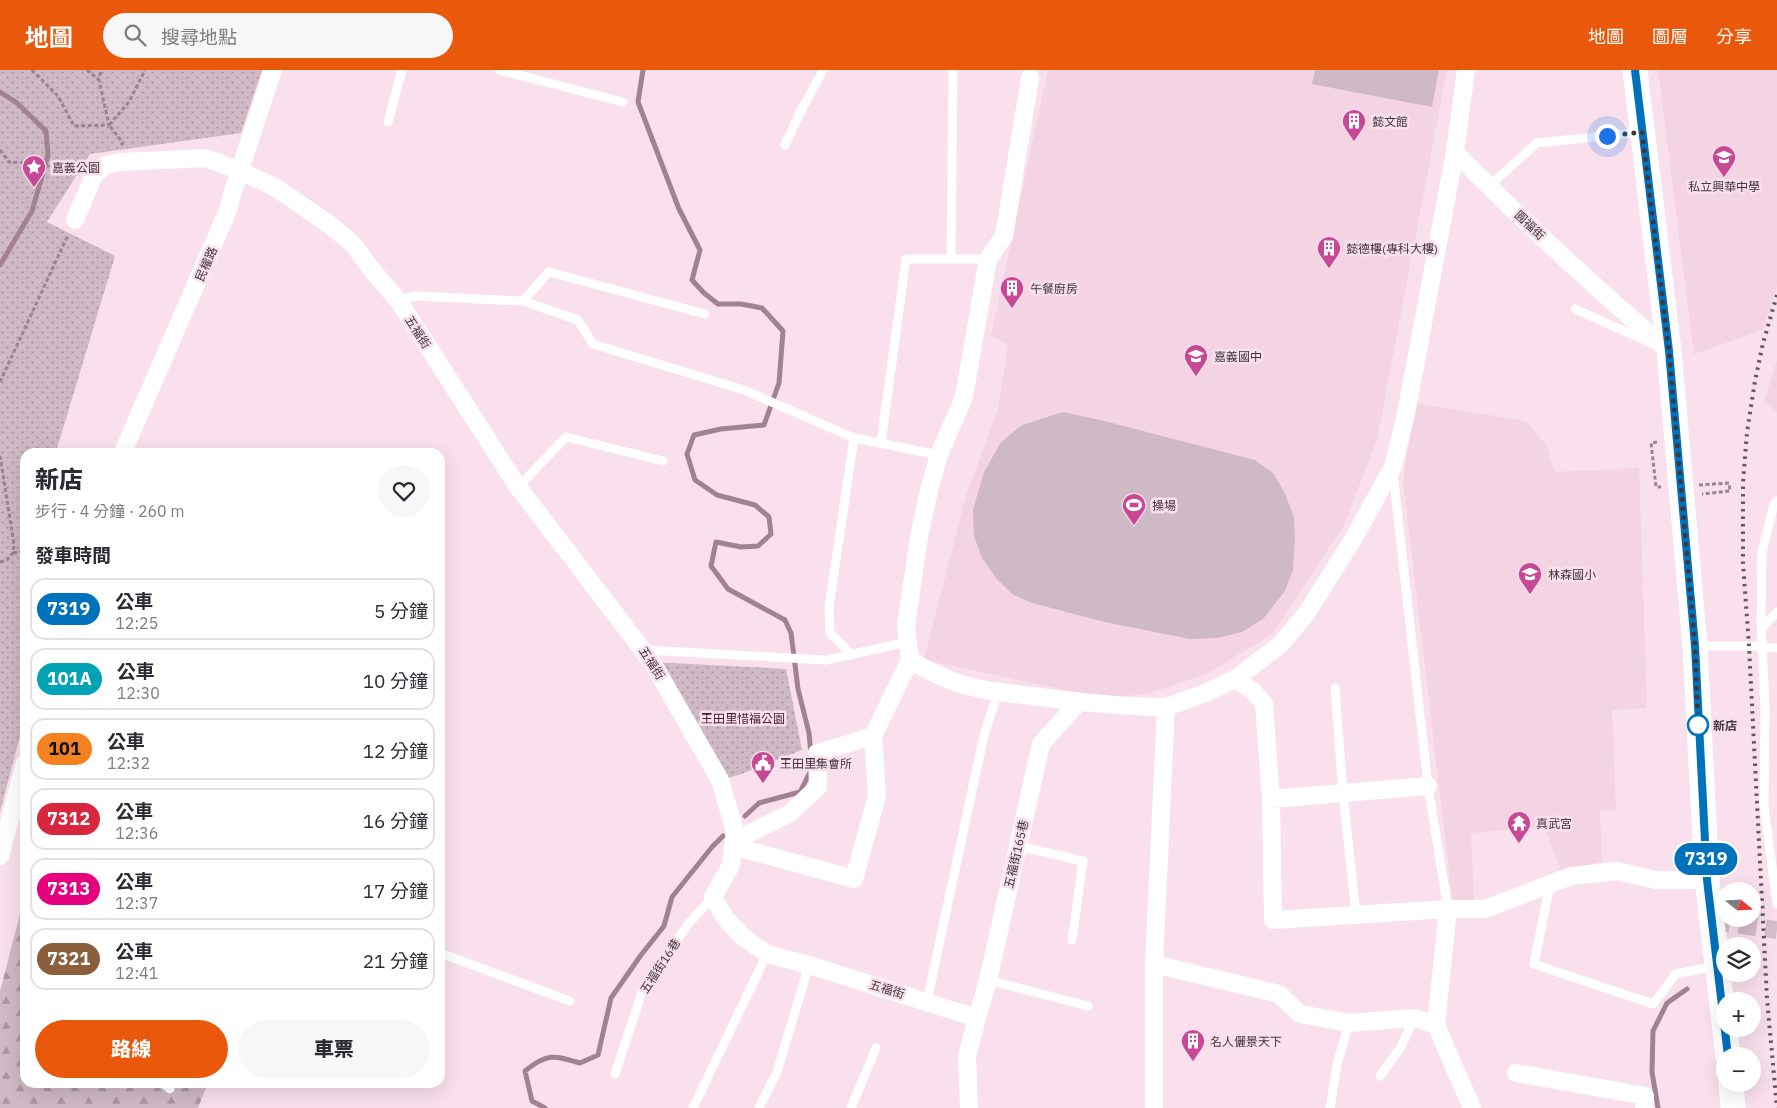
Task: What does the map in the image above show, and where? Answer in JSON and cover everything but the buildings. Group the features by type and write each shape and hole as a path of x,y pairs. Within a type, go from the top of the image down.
{"main road":[{"path":"1635,70 1669,351 1695,646 1707,880 1716,950"},
{"path":"1720,982 1727,1047"},
{"path":"1732,1092 1733,1108"}],"street":[{"name":"民權路","path":"125,448 229,208 274,70"},
{"path":"910,660 936,675 957,683 998,692 1133,707 1166,707 1204,694 1234,679 1281,644 1306,614 1352,541 1392,468 1406,414 1455,152 1466,70"},
{"path":"734,843 854,879 877,796 873,736 910,660 906,626 918,537 939,455 964,397 988,259 1004,236 1028,73"},
{"name":"圓福街","path":"1455,152 1593,285 1669,351"},
{"name":"五福街","path":"75,220 94,175 106,165 120,162 206,158 275,187 330,225 353,244 398,300 518,487 644,650 720,780 735,831 731,865 713,897 726,919 743,937 768,954 927,1001 977,1018"},
{"path":"1234,679 1252,690 1264,704 1271,799 1273,920 1448,909 1485,909 1571,876 1617,871 1656,880 1707,880"},
{"name":"五福街165巷","path":"977,1018 988,980 1041,744 1079,702"},
{"path":"1154,1108 1154,964 1166,707"},
{"path":"734,843 789,814 818,787 817,753 873,736"},
{"path":"0,856 20,782"},
{"path":"1271,799 1428,786"},
{"path":"1448,909 1436,1025 1472,1108"},
{"path":"1154,964 1279,994 1300,1014 1349,1023 1414,1018 1436,1025"},
{"path":"969,1108 967,1056 977,1018"},
{"path":"1516,1074 1645,1096 1644,1108"}],"lane":[{"path":"388,122 402,70"},
{"path":"499,70 622,102"},
{"path":"785,145 823,70"},
{"path":"951,259 953,70"},
{"path":"1489,186 1537,143 1642,132"},
{"path":"881,443 906,260 988,259"},
{"path":"523,302 549,272 704,314"},
{"path":"398,300 416,296 523,302 578,320 593,344 744,390 854,438 939,455"},
{"path":"1575,310 1669,351"},
{"path":"518,487 566,437 663,461"},
{"path":"851,654 830,634 829,607 854,438"},
{"path":"1392,468 1428,786 1448,909"},
{"path":"1777,501 1774,504 1762,552 1762,648 1765,708 1764,806 1777,904"},
{"path":"1762,628 1777,612"},
{"path":"644,650 826,660 908,642"},
{"path":"1695,646 1777,648"},
{"path":"1335,688 1343,793 1356,915"},
{"path":"927,1001 984,735 998,692"},
{"path":"1018,846 1082,861 1072,940"},
{"path":"1550,884 1534,964 1653,1004 1676,974 1716,966"},
{"name":"五福街16巷","path":"615,1074 643,990 689,922 713,897"},
{"path":"693,1108 768,954"},
{"path":"445,955 570,1001"},
{"path":"758,1108 776,1072 809,965"},
{"path":"988,980 1088,1006"},
{"path":"1380,1076 1400,1047 1414,1018"},
{"path":"1330,1108 1337,1065 1349,1023"},
{"path":"851,1108 876,1048"}],"path":[{"path":"32,70 58,96 74,126 109,125 129,102 146,70"},
{"path":"87,70 100,80"},
{"path":"101,70 100,80 109,125 123,143 117,150"},
{"path":"0,150 9,162 37,163 56,168"},
{"path":"0,382 75,220"},
{"path":"1651,443 1656,487"},
{"path":"0,456 14,544 13,552 7,560 0,562"},
{"path":"1705,493 1730,491 1729,483 1718,484"},
{"path":"13,552 20,552"}],"shaded area":[{"name":"嘉義國中","path":"1048,70 1447,70 1377,440 1344,525 1273,633 1209,673 1150,693 1107,699 924,660 965,499 998,409 1008,345 991,336"},
{"name":"私立興華中學","path":"1658,70 1777,70 1777,286 1763,330 1694,354"},
{"path":"1777,360 1777,412 1764,402"},
{"name":"林森國小","path":"1415,403 1526,421 1547,446 1554,472 1639,468 1647,708 1612,710 1616,810 1600,811 1602,861 1562,873 1544,827 1471,833 1474,901 1453,904 1403,481"}],"green space":[{"path":"0,70 262,70 241,133 90,154 47,222 115,256 57,448 20,448 20,736 0,812"},
{"path":"1315,70 1439,70 1432,107 1312,84"},
{"name":"操場","path":"1063,412 1255,460 1274,474 1285,494 1294,517 1293,570 1285,591 1263,619 1242,632 1218,638 1190,639 1105,622 1032,603 1012,594 996,578 982,558 974,536 973,510 984,472 1001,442 1022,425"},
{"name":"王田里惜福公園","path":"652,662 786,669 802,750 739,775 720,780"},
{"path":"20,914 20,1088 206,1088 198,1108 0,1108 0,991"}],"waterway":[{"path":"643,70 638,102 679,209 700,250 692,280 718,304 741,304 762,308 783,331 779,383 764,425 721,429 694,435 687,454 695,480 717,495 755,505 769,517 771,534 758,546 741,547 716,542 711,566 728,589 785,620 791,633 798,689 809,733 811,754"},
{"path":"0,92 17,103 46,131 48,155 32,211 0,265"},
{"path":"745,816 759,803 800,792 811,770"},
{"path":"545,1108 532,1101 525,1071 545,1058 557,1057 580,1063 598,1055 611,998 664,926 672,897 723,836"},
{"path":"1658,1108 1652,1072 1653,1031 1667,1003 1687,989"}],"tunnel":[{"path":"1712,921 1777,930"}],"railway":[{"path":"1777,295 1763,343 1755,381 1747,432 1743,483 1743,563 1767,999 1777,1108"}],"bus line":[{"name":"7319","path":"1635,70 1669,351 1695,646 1707,880 1727,1047"}],"place":[{"name":"懿文館","path":"1354,142"},
{"name":"私立興華中學","path":"1724,178"},
{"name":"嘉義公園","path":"34,188"},
{"name":"懿德樓(專科大樓)","path":"1329,269"},
{"name":"午餐廚房","path":"1012,309"},
{"name":"嘉義國中","path":"1196,377"},
{"name":"操場","path":"1134,526"},
{"name":"林森國小","path":"1530,595"},
{"name":"新店","path":"1698,725"},
{"name":"王田里集會所","path":"763,784"},
{"name":"真武宮","path":"1519,844"},
{"name":"名人儷景天下","path":"1193,1062"}],"route":[{"path":"1607,136 1642,132 1669,351 1695,646 1698,725"}]}
